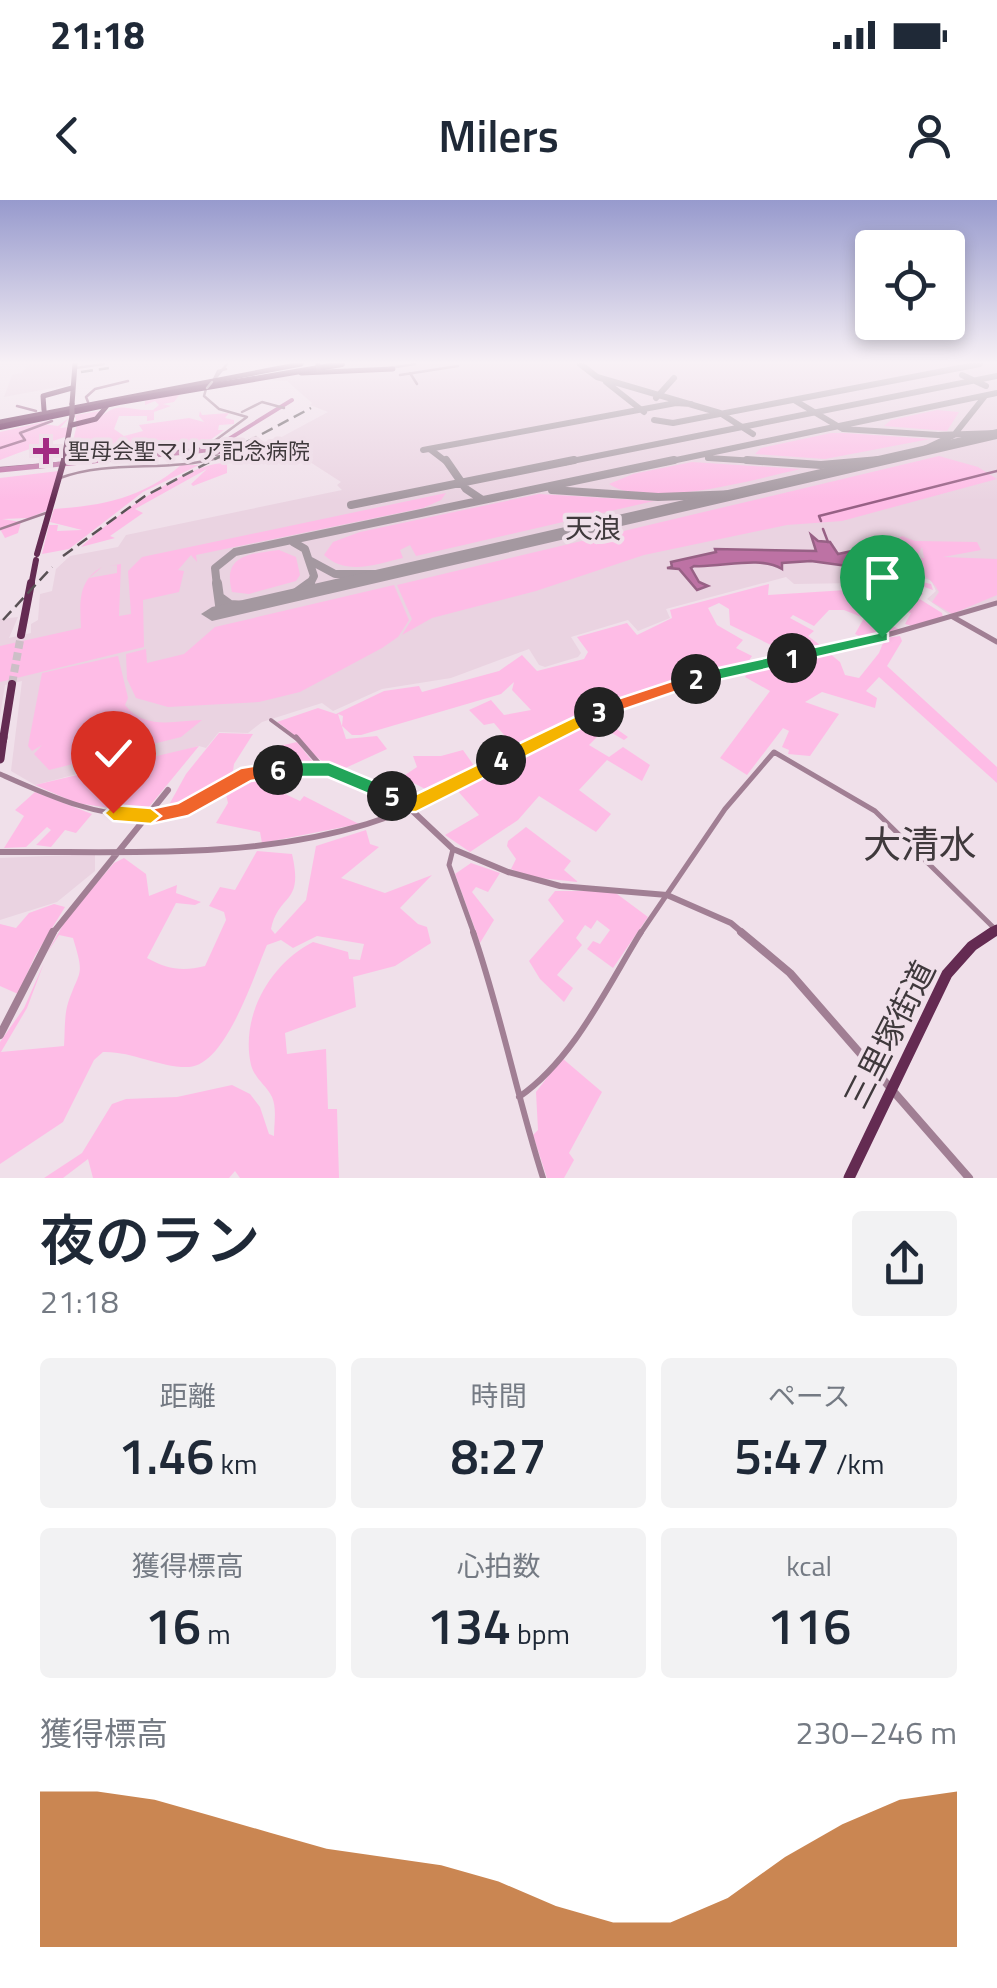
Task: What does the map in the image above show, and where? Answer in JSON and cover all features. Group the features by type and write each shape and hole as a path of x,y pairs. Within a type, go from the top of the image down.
{"highway":[{"path":"0,426 53,410"},
{"path":"0,426 80,410"},
{"path":"0,426 81,410"},
{"path":"0,426 93,410"},
{"path":"72,425 96,419 101,410"}],"main road":[{"path":"21,635 37,557 66,454 72,410"},
{"path":"0,759 12,684"},
{"name":"三里塚街道","path":"849,1178 953,964 996,930"}],"street":[{"path":"60,476 124,465 198,464 221,458 212,446 216,439 246,417 227,410"},
{"path":"239,413 246,410"},
{"path":"0,529 50,512"},
{"path":"0,852 285,844 358,827 409,807 592,715 655,690 844,647 997,603"},
{"path":"953,617 997,642"},
{"path":"271,720 294,735 322,768"},
{"path":"518,1097 534,1087 590,1015 667,895 749,780 774,752 875,811 996,930"},
{"path":"0,774 73,806 145,816 181,810 248,774 322,768 409,807 454,850 541,882 667,895 720,916 766,949 892,1086 969,1178"},
{"path":"0,1035 58,924 168,790"},
{"path":"454,850 448,866 489,975 518,1097 543,1178"}],"shaded area":[{"path":"112,410 161,410 154,412 154,420 147,421 147,416 119,416 114,429 124,436 143,431 139,425 189,418 204,422 200,411 202,415 229,413 225,418 234,420 234,424 219,425 218,430 224,430 206,443 142,454 149,448 110,451 120,453 75,461 100,452 97,447 70,452 77,425 75,415 100,411 97,420"},
{"path":"322,410 997,410 997,600 951,616 927,599 936,591 931,580 892,574 859,583 794,584 786,577 666,609 670,618 638,631 628,620 571,637 581,653 578,657 545,667 539,665 529,649 451,678 382,689 333,711 322,703 262,722 248,733 219,732 206,748 199,746 134,764 131,760 35,785 11,771 22,681 5,685 0,716 0,619 18,617 9,638 31,633 31,624 38,620 40,594 52,591 56,569 70,556 118,547 126,535 342,490 337,485 341,482 276,440 328,412"},
{"path":"937,410 959,412 947,431 884,426 891,420"},
{"path":"70,417 60,428 70,427 68,436 0,460 0,432 47,421 43,424 58,426"},
{"path":"831,433 930,439 825,459 755,454 761,448"},
{"path":"939,456 978,467 997,479 842,521 787,525 644,555 536,591 432,618 402,635 412,619 397,585"},
{"path":"692,462 800,469 675,493 626,491 609,484 633,474"},
{"path":"227,463 227,473 193,486 207,469 135,509 143,513 110,536 115,538 81,547 129,508 171,482 192,471"},
{"path":"181,465 199,465 143,492 69,549 42,554 49,525 58,525 57,531 82,530 50,522 54,509 122,498 152,485"},
{"path":"59,471 48,510 29,518 2,519 21,522 18,533 5,538 0,529 0,478"},
{"path":"446,493 441,500 423,508 196,555 197,562 191,555 178,570 184,571 179,592 143,600 144,647 0,682 0,646 81,628 82,594 89,578 117,573 117,565 109,566 121,564 119,616 131,614 128,571 142,557"},
{"path":"539,494 654,501 416,556 410,545 400,550 403,558 372,565 342,565 324,555 333,542 360,532"},
{"path":"811,535 818,541 830,542 838,554 880,545 885,559 869,569 811,561 782,563 782,569 751,562 694,566 691,568 699,582 708,586 697,590 679,569 667,568 672,567 671,562 716,552 715,549 816,551"},
{"path":"902,536 915,541 977,542 981,550 943,557 997,559 997,595 952,614 932,602 939,592 922,575 912,572 856,578 853,571 877,567 885,559 924,558 922,547 919,553 883,549 880,545 868,546 861,539 897,540"},
{"path":"279,550 296,557 300,575 296,581 249,594 232,592 231,570 240,559"},
{"path":"894,576 931,584 933,590 907,581 883,585 915,586 923,594 918,598 943,617 912,626 905,624 911,613 881,606 871,617 899,629 866,639 855,634 864,618 844,610 829,610 814,626 793,615 790,618 814,631 808,636 820,645 773,646 730,625 729,609 719,603 708,608 717,625 743,640 736,648 752,656 746,665 719,670 700,662 678,680 632,693 515,748 494,723 484,725 469,710 491,700 504,715 531,710 512,690 514,682 501,694 361,735 352,735 342,726 343,716 338,714 346,739 377,736 387,749 341,770 323,762 277,722 318,708 336,714 384,691 419,686 422,692 499,671 522,655 537,671 584,659 588,652 577,637 627,623 637,635 672,618 670,610 769,584 768,595 878,588 881,586 863,584"},
{"path":"394,585 409,620 398,637 300,692 259,702 168,707 136,698 127,679 126,654 146,649 147,663 184,654 215,627"},
{"path":"900,636 902,641 887,666 997,767 997,783 879,677 866,691 877,698 875,708 822,692 805,702 839,714 810,756 788,754 789,750 782,747 789,731 783,728 747,775 720,758 770,691 745,677 750,670 829,653 840,662 845,675 859,678 879,653 885,638"},
{"path":"118,656 128,698 125,705 133,713 150,721 202,720 181,737 49,770 34,754 42,745 32,751 28,746 42,673"},
{"path":"622,704 626,707 611,725 628,737 624,740 605,729 589,745 609,757 623,747 650,765 642,781 607,760 579,790 611,814 596,832 539,796 518,820 470,852 445,835 479,815 456,789"},
{"path":"219,733 253,734 234,764 232,778 202,797 165,812 186,774"},
{"path":"297,742 317,767 248,771 275,747"},
{"path":"199,746 144,813 76,803 35,785"},
{"path":"463,750 477,770 431,792 402,777 417,767 413,756 441,756"},
{"path":"277,772 275,781 293,783 285,794 300,801 304,796 359,824 262,843 260,832 216,823 228,803 225,790 248,776"},
{"path":"35,792 92,814 76,833 65,830 51,847 36,845 51,830 47,827 26,847 4,848 24,816 15,810"},
{"path":"526,827 571,861 564,870 578,882 530,877 511,869 516,859 508,841"},
{"path":"366,830 370,844 379,847 341,878 385,893 432,875 400,908 427,927 431,943 395,966 353,977 356,1007 285,1033 287,1054 326,1049 328,1109 337,1109 339,1178 240,1178 235,1171 229,1178 93,1178 88,1159 63,1178 44,1178 82,1153 112,1104 126,1099 177,1097 232,1085 250,1094 260,1107 269,1134 274,1136 274,1101 251,1065 250,1028 254,1010 284,964 313,942 348,952 349,959 360,960 364,944 317,936 293,948 281,940 267,945 227,1035 202,1062 178,1067 103,1052 94,1060 63,1122 0,1164 0,1042 24,1008 44,963 27,1008 1,1052 64,1046 67,1008 80,972 79,960 73,938 59,935 47,953 68,916 114,863 124,858 146,874 149,896 177,885 176,893 201,902 176,903 147,958 175,968 197,968 205,966 226,920 224,912 209,906 220,887 235,890 257,851 292,854 295,882 275,917 271,929 275,934 306,900 316,846"},
{"path":"95,854 95,871 57,902 0,920 0,858"},
{"path":"471,863 500,873 488,892 476,887 472,892 494,920 480,943 455,874"},
{"path":"555,891 613,891 648,917 613,968 587,949 593,941 600,944 610,930 597,920 591,929 585,925 576,938 582,945 557,975 573,988 564,1002 540,979 529,961 564,921 548,900"},
{"path":"54,904 65,907 35,956 18,994 0,986 0,924 16,928 29,913"},
{"path":"562,1058 602,1092 569,1153 574,1160 564,1178 547,1178 533,1135 538,1130 536,1092"}],"waterway":[{"path":"31,410 36,411"},
{"path":"75,463 202,451 276,410"},
{"path":"0,448 25,440 20,433 52,421"},
{"path":"67,462 198,449 212,441"},
{"path":"202,451 233,454"},
{"path":"0,470 102,460"},
{"path":"0,468 59,463"},
{"path":"821,521 819,516 997,471"},
{"path":"823,529 828,542"}],"taxiway":[{"path":"423,450 640,410"},
{"path":"709,410 721,414"},
{"path":"721,414 743,410"},
{"path":"810,410 815,412"},
{"path":"815,412 829,410"},
{"path":"838,426 917,410"},
{"path":"954,434 974,410"},
{"path":"742,427 815,412"},
{"path":"815,412 838,426"},
{"path":"654,420 673,423 721,414"},
{"path":"721,414 742,427"},
{"path":"662,463 838,426"},
{"path":"562,463 742,427"},
{"path":"742,427 753,434"},
{"path":"843,429 954,434"},
{"path":"954,434 997,433"},
{"path":"916,453 954,434"},
{"path":"431,450 448,463"},
{"path":"708,458 788,463"},
{"path":"446,460 462,483"},
{"path":"462,483 574,460"},
{"path":"217,586 215,568 235,552 674,460"},
{"path":"747,460 821,465 879,460"},
{"path":"847,463 884,460"},
{"path":"351,505 462,483"},
{"path":"462,483 481,499"},
{"path":"552,490 658,497 736,494"},
{"path":"293,542 305,549 314,576 309,586"},
{"path":"309,560 335,574 384,574"},
{"path":"217,583 221,612"},
{"path":"292,596 310,583"},
{"path":"219,597 230,605 247,606"}],"runway":[{"path":"212,614 997,434"}],"tunnel":[{"path":"12,684 21,635"}],"railway":[{"path":"63,556 145,496 308,410"},
{"path":"3,620 52,567"}],"place":[{"name":"聖母会聖マリア記念病院","path":"46,451"}],"district":[{"name":"天浪","path":"593,527"},
{"name":"大清水","path":"920,844"}],"route":[{"path":"113,813 167,815 248,774 313,768 329,769 359,780 409,807 620,702 669,685 882,637"}]}
